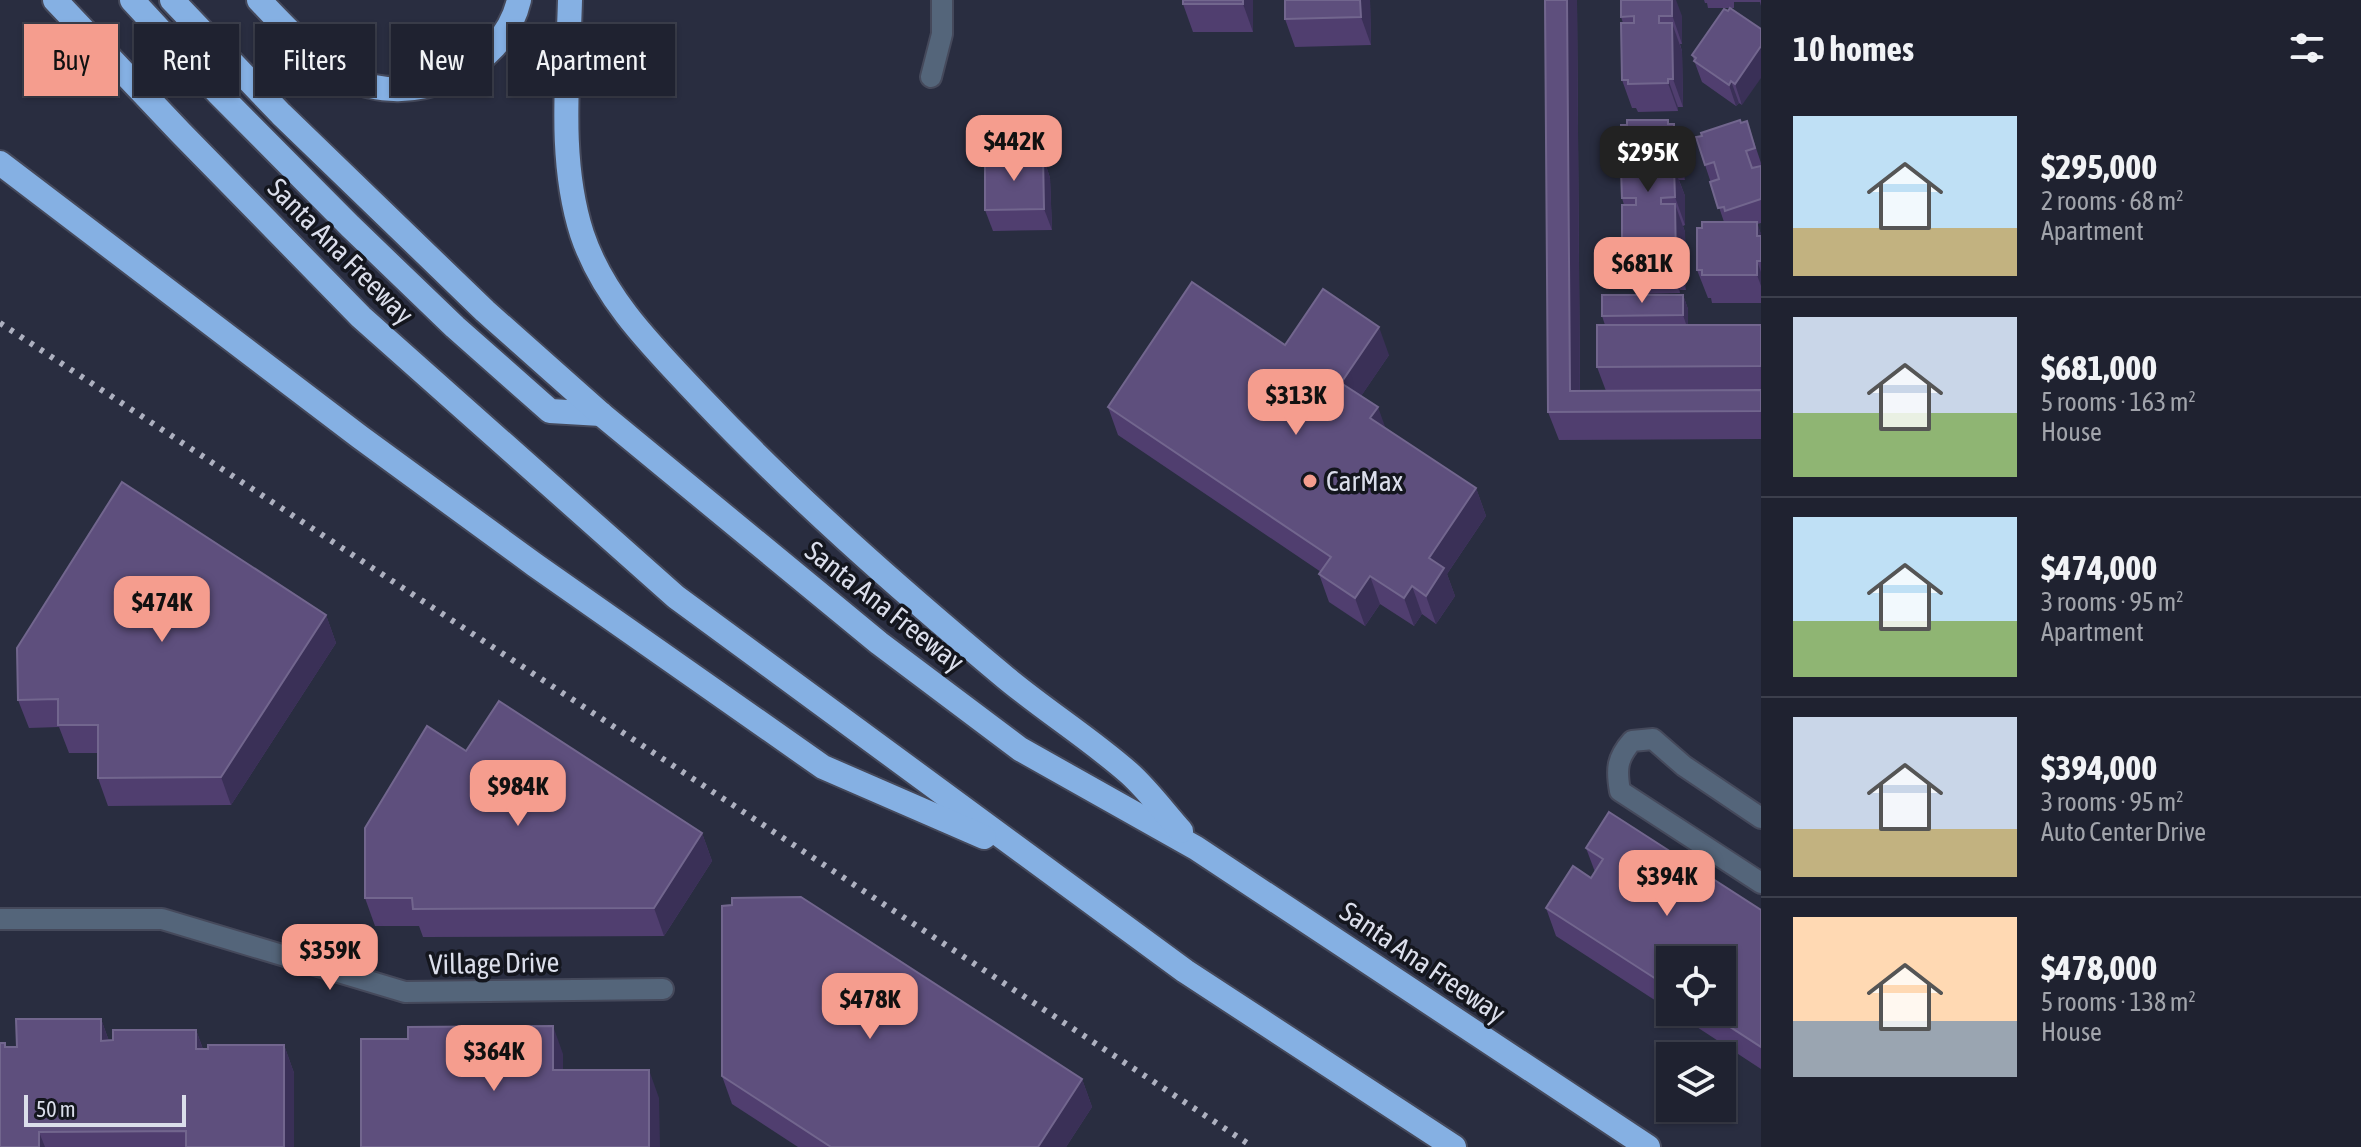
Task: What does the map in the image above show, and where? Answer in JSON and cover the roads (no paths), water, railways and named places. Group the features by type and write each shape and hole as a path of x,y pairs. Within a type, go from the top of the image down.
{"highway":[{"name":"Santa Ana Freeway","path":"55,0 361,317 676,597 1185,971 1454,1147"},
{"path":"132,0 219,94 339,215 455,327 550,411 601,414"},
{"name":"Santa Ana Freeway","path":"172,0 281,114 485,311 601,414 879,643 1020,749 1196,848 1648,1147"},
{"path":"259,0 324,62 360,83 392,90 440,82 461,74 497,42 516,14 519,0"},
{"path":"570,0 567,162 575,208 592,260 636,328 725,424 797,495 892,583 1012,683 1129,773 1196,848"},
{"path":"0,163 360,437 535,565 823,767 1023,853"}],"street":[{"path":"931,77 942,34 942,0"},
{"path":"1761,818 1684,766 1653,739 1632,741 1621,754 1617,774 1620,791 1761,883"},
{"name":"Village Drive","path":"0,919 162,919 405,992 663,989"}],"railway":[{"path":"0,323 1253,1147"}],"place":[{"name":"CarMax","path":"1310,481"}]}
